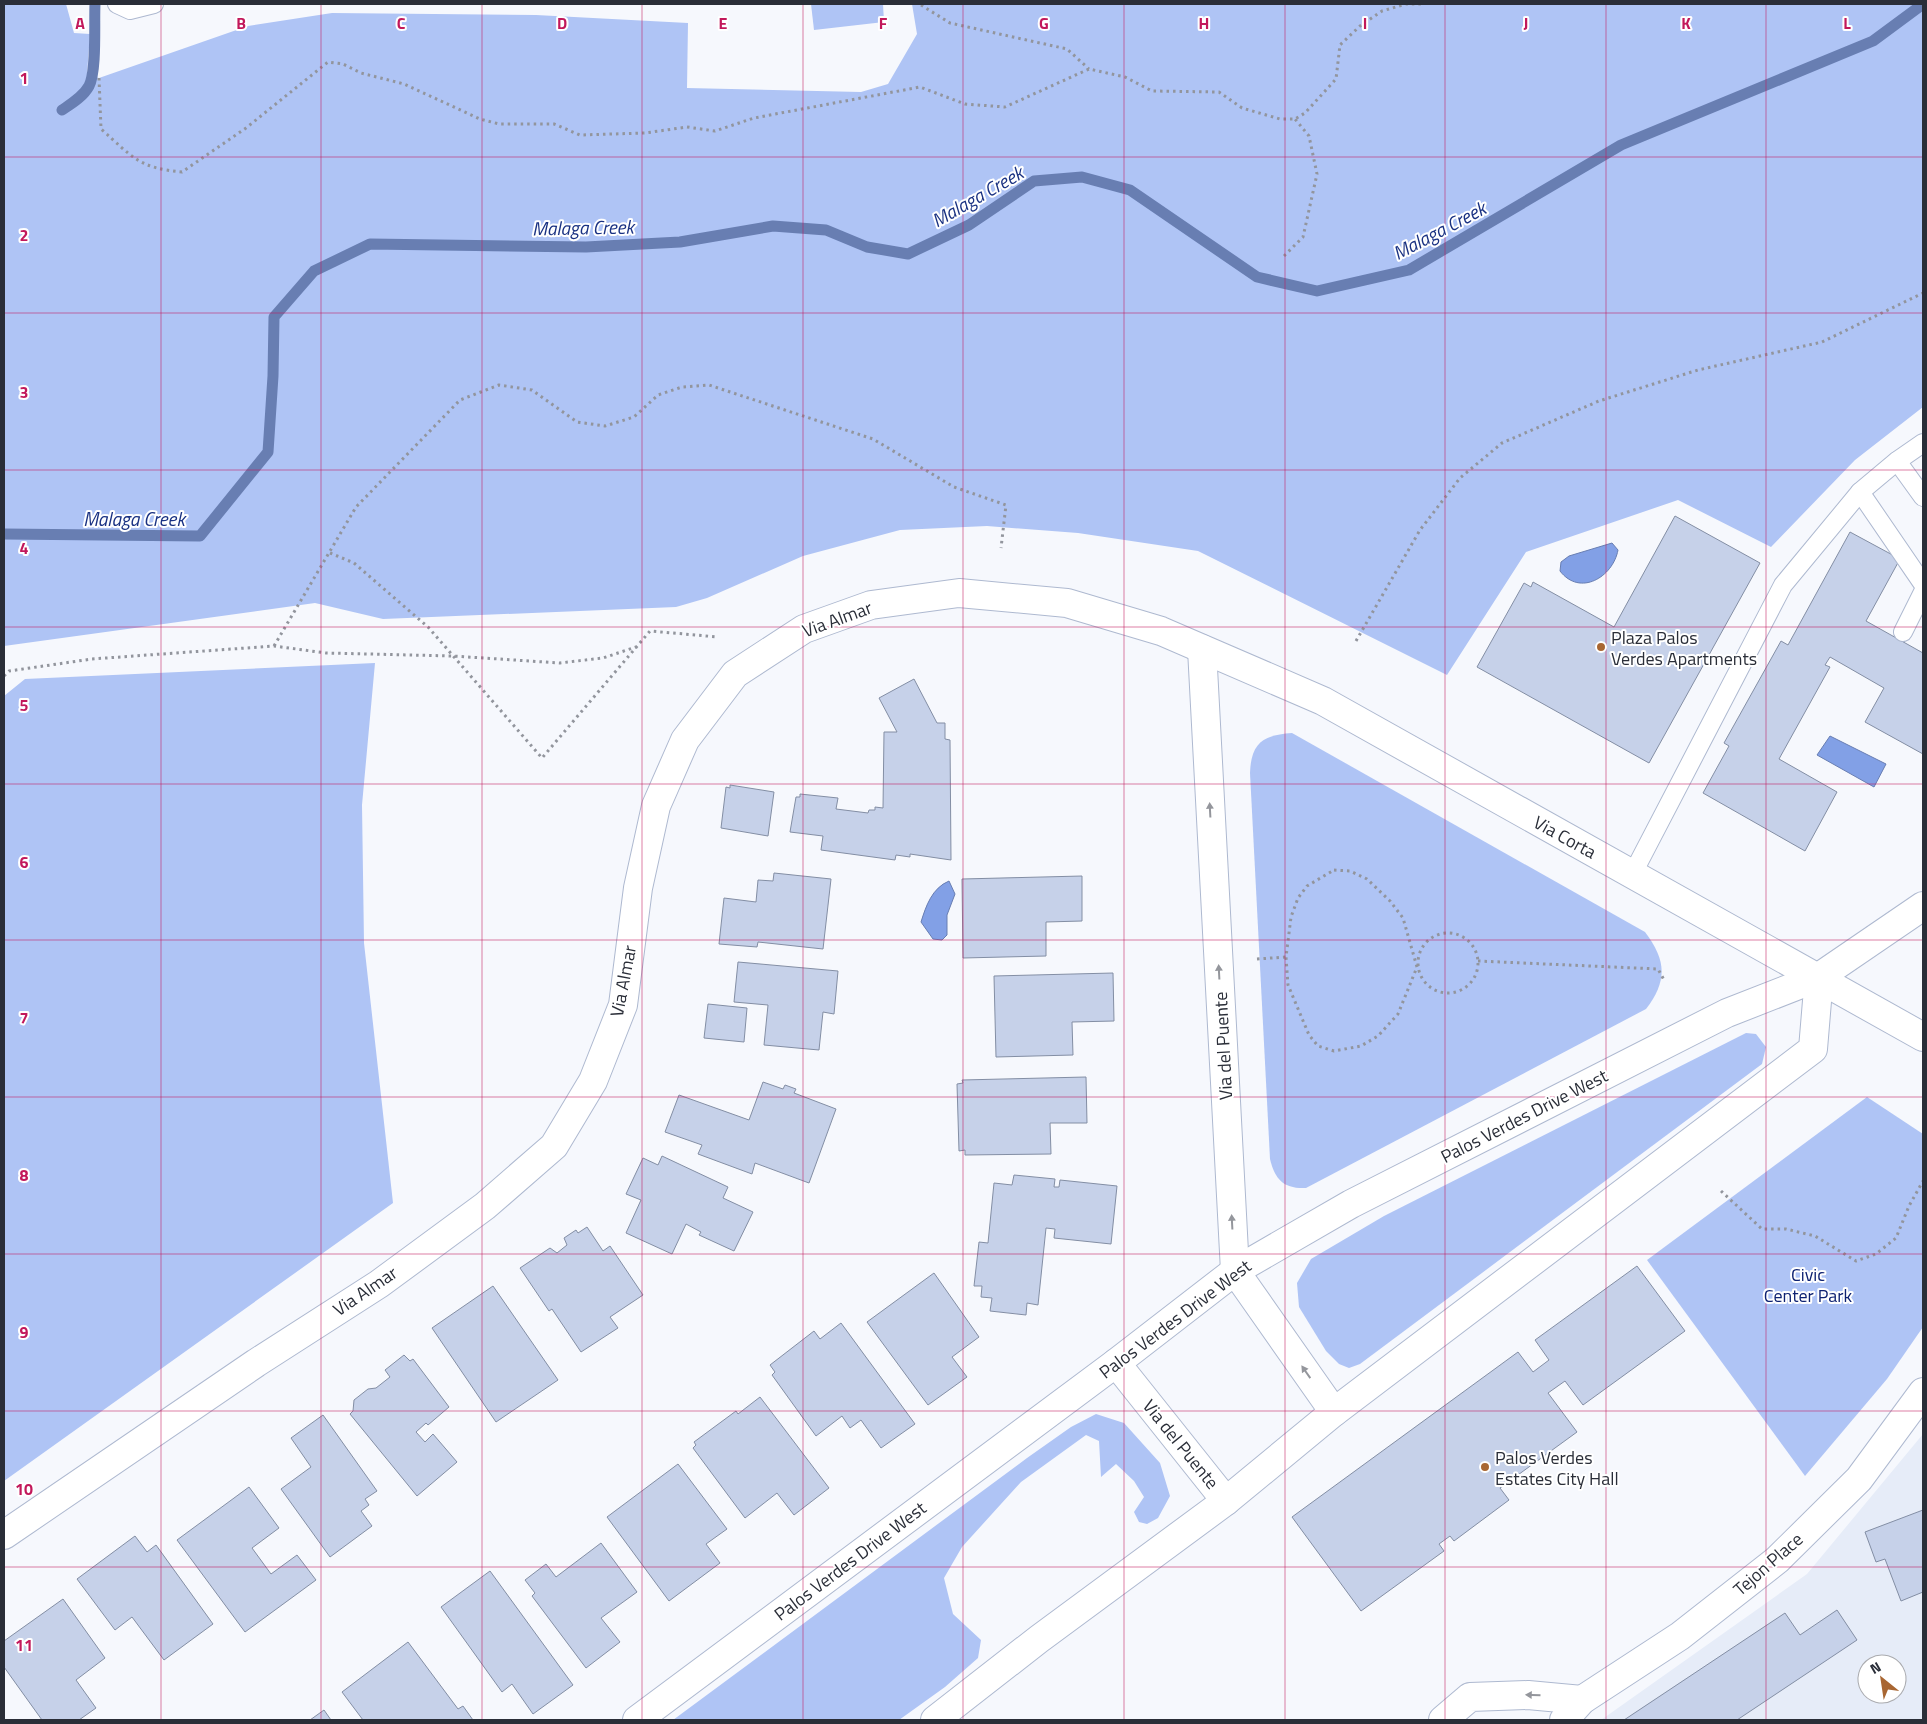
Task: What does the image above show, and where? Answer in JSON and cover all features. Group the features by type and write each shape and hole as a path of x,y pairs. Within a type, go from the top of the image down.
{"street":[{"name":"Via Almar","path":"4,1535 248,1368 379,1284 486,1206 554,1146 593,1082 623,1006 638,888 656,806 685,740 734,674 804,629 863,608 959,593 1067,603 1161,631 1202,648"},
{"name":"Via Corta","path":"1202,648 1322,701 1632,875 1819,977 1923,1037"},
{"name":"Via del Puente","path":"1202,648 1235,1271"},
{"name":"Palos Verdes Drive West","path":"637,1720 1116,1363 1235,1271 1351,1204 1727,1013 1819,977 1923,906"},
{"path":"935,1720 1039,1639 1226,1501 1334,1412 1813,1050 1819,977"},
{"path":"1235,1271 1334,1412"},
{"name":"Via del Puente","path":"1116,1363 1226,1501"},
{"name":"Tejon Place","path":"1443,1720 1470,1697 1528,1695 1573,1710 1680,1636 1776,1560 1859,1479 1923,1392"}],"lane":[{"path":"117,4 130,10 154,4"},
{"path":"1632,875 1783,585 1860,492 1897,461 1923,443"},
{"path":"1897,461 1923,496"},
{"path":"1860,492 1923,584"},
{"path":"1903,632 1923,592"}],"path":[{"path":"921,5 950,23 1067,49 1089,69 1125,77 1152,91 1219,92 1242,108 1280,119 1295,119 1305,113 1336,80 1340,45 1360,26 1382,11 1406,4 1421,4"},
{"path":"99,78 101,129 139,163 158,170 182,172 246,128 328,62 342,64 361,73 404,84 480,119 499,124 554,124 580,135 645,133 686,127 715,131 754,118 920,87 965,104 1005,107 1089,69"},
{"path":"1284,256 1303,237 1317,174 1309,136 1295,119"},
{"path":"1356,641 1420,530 1460,478 1502,442 1599,401 1698,370 1822,342 1923,292"},
{"path":"274,646 356,507 460,400 499,385 532,390 577,422 605,426 634,417 658,395 682,386 709,385 873,439 954,487 1006,505 1001,548"},
{"path":"330,553 354,563 428,628 542,758 650,631 718,637"},
{"path":"4,676 9,671 92,659 274,646 326,653 453,656 560,663 603,658 636,647"},
{"path":"1286,957 1288,984 1309,1035 1318,1046 1334,1051 1361,1046 1378,1036 1398,1014 1417,967 1417,958 1427,940 1444,933 1463,936 1476,951 1478,961 1477,971 1469,984 1455,992 1435,991 1420,977 1417,967 1403,918 1379,889 1367,879 1350,871 1334,870 1306,886 1298,898 1290,917 1286,957"},
{"path":"1257,959 1286,957"},
{"path":"1478,961 1658,969 1664,980"},
{"path":"1720,1191 1762,1229 1786,1229 1815,1236 1856,1261 1876,1254 1896,1238 1909,1206 1923,1181"}],"shaded area":[{"path":"1612,543 1618,550 1615,560 1603,575 1595,580 1586,583 1577,582 1568,579 1560,571 1561,562 1569,556"},
{"path":"1830,736 1886,764 1874,787 1817,755"},
{"path":"949,881 955,894 947,915 947,935 942,940 933,939 921,922 934,893"},
{"path":"1923,1434 1923,1720 1601,1720 1807,1574"}],"green space":[{"path":"4,4 66,4 74,33 90,34 87,74 99,78 248,26 332,13 536,15 688,23 687,88 861,92 888,84 917,34 912,4 1923,4 1923,407 1855,460 1771,547 1678,500 1526,552 1447,675 1198,551 1078,533 987,526 900,530 803,556 707,598 676,607 383,619 315,603 4,646"},
{"path":"811,4 883,4 884,22 814,30"},
{"path":"375,663 362,805 364,943 393,1203 4,1481 4,696 25,679"},
{"path":"1292,733 1645,932 1657,952 1662,970 1658,989 1646,1009 1306,1188 1292,1187 1282,1182 1275,1173 1270,1159 1250,773 1253,754 1260,742 1273,736"},
{"path":"1746,1033 1756,1034 1766,1047 1762,1064 1360,1364 1349,1368 1339,1364 1326,1351 1299,1307 1297,1283 1311,1259 1384,1216"},
{"name":"Civic Center Park","path":"1867,1097 1923,1134 1923,1327 1887,1379 1805,1476 1647,1260"},
{"path":"1096,1414 1124,1423 1160,1463 1170,1496 1158,1518 1147,1524 1139,1522 1134,1512 1144,1497 1134,1481 1116,1464 1101,1477 1099,1441 1086,1435 1021,1482 962,1547 944,1578 953,1614 981,1640 978,1658 945,1687 899,1720 673,1720 1027,1458 1071,1427"}],"building":[{"name":"Plaza Palos Verdes Apartments","path":"1675,516 1760,563 1649,763 1477,667 1524,583 1531,587 1533,582 1614,627"},
{"path":"1850,532 1900,559 1866,621 1923,653 1923,754 1865,722 1884,688 1830,657 1825,665 1830,667 1779,759 1837,792 1805,851 1703,793 1729,746 1724,743 1781,641 1788,645"},
{"path":"914,679 937,723 945,723 945,739 950,740 951,860 910,854 910,857 896,855 895,860 821,850 823,836 790,832 796,797 800,797 800,794 838,798 836,809 868,813 869,810 875,810 875,807 883,808 884,732 897,732 879,698"},
{"path":"730,785 774,792 768,836 721,828 726,787 730,788"},
{"path":"774,873 831,879 823,949 758,942 757,947 719,944 724,898 756,902 758,880 773,881"},
{"path":"1082,876 1082,921 1046,922 1046,956 963,958 962,879"},
{"path":"738,962 838,971 834,1014 823,1012 819,1050 764,1045 768,1005 734,1002"},
{"path":"1113,973 1114,1021 1072,1022 1073,1055 996,1057 994,976"},
{"path":"708,1004 747,1008 744,1042 704,1038"},
{"path":"1086,1077 1087,1123 1050,1123 1051,1154 965,1155 965,1150 959,1151 957,1084 963,1083 962,1080"},
{"path":"763,1082 783,1089 785,1085 796,1089 794,1093 836,1109 809,1183 755,1163 752,1174 698,1154 702,1145 665,1132 679,1095 749,1120"},
{"path":"662,1156 728,1187 723,1198 753,1212 734,1251 699,1235 701,1232 686,1224 672,1254 626,1233 641,1200 626,1194 643,1158 658,1165"},
{"path":"1014,1175 1055,1179 1054,1187 1059,1187 1060,1180 1117,1186 1111,1244 1054,1238 1055,1229 1046,1228 1038,1305 1027,1303 1026,1315 990,1311 992,1298 981,1297 982,1286 974,1286 979,1242 988,1243 994,1183 1012,1185"},
{"path":"587,1227 603,1251 610,1246 643,1295 610,1317 618,1328 581,1352 552,1309 549,1311 520,1268 550,1248 557,1253 567,1245 564,1238 576,1230 578,1233"},
{"path":"1637,1266 1685,1331 1583,1405 1565,1381 1548,1393 1577,1432 1500,1488 1509,1500 1454,1541 1450,1536 1439,1544 1444,1551 1361,1611 1292,1517 1518,1352 1533,1372 1549,1360 1535,1340"},
{"path":"934,1273 979,1337 952,1357 967,1377 928,1405 867,1322"},
{"path":"493,1286 558,1380 496,1422 432,1328"},
{"path":"841,1323 915,1424 881,1448 861,1420 850,1428 842,1416 816,1436 772,1375 775,1372 770,1365 814,1331 820,1339"},
{"path":"404,1355 410,1361 413,1359 449,1407 428,1425 426,1423 416,1432 425,1442 433,1434 457,1462 417,1496 350,1414 353,1411 354,1400 368,1389 376,1388 390,1377 385,1370"},
{"path":"760,1397 829,1488 794,1515 777,1493 745,1518 693,1448 696,1445 694,1442 736,1411 738,1414"},
{"path":"323,1415 377,1491 365,1499 369,1505 361,1511 372,1526 330,1557 281,1489 311,1467 291,1438"},
{"path":"678,1464 727,1529 706,1544 720,1563 669,1601 607,1517"},
{"path":"249,1487 279,1528 252,1548 271,1574 297,1555 316,1580 245,1632 177,1540"},
{"path":"1923,1510 1923,1592 1901,1601 1885,1559 1876,1562 1865,1532"},
{"path":"135,1536 147,1552 156,1545 213,1624 164,1660 132,1617 115,1630 77,1579"},
{"path":"601,1543 637,1592 601,1618 620,1642 586,1668 532,1596 535,1593 525,1580 546,1564 556,1577"},
{"path":"490,1571 573,1685 533,1714 512,1684 502,1692 441,1607"},
{"path":"63,1599 105,1658 76,1680 96,1708 79,1720 42,1720 4,1667 4,1641"},
{"path":"1837,1610 1857,1640 1737,1720 1624,1720 1785,1613 1800,1635"},
{"path":"408,1642 458,1709 463,1706 473,1720 363,1720 342,1692"},
{"path":"324,1710 331,1720 310,1720"}],"waterway":[{"path":"62,110 84,94 92,79 95,4"},
{"name":"Malaga Creek","path":"4,534 200,536 268,452 273,376 274,317 314,271 370,244 586,247 680,242 773,226 826,230 867,247 908,254 969,225 1034,181 1082,177 1130,190 1257,277 1317,291 1409,270 1621,145 1873,41 1923,4"}],"place":[{"name":"Plaza Palos Verdes Apartments","path":"1601,647"},
{"name":"Palos Verdes Estates City Hall","path":"1485,1467"}]}
